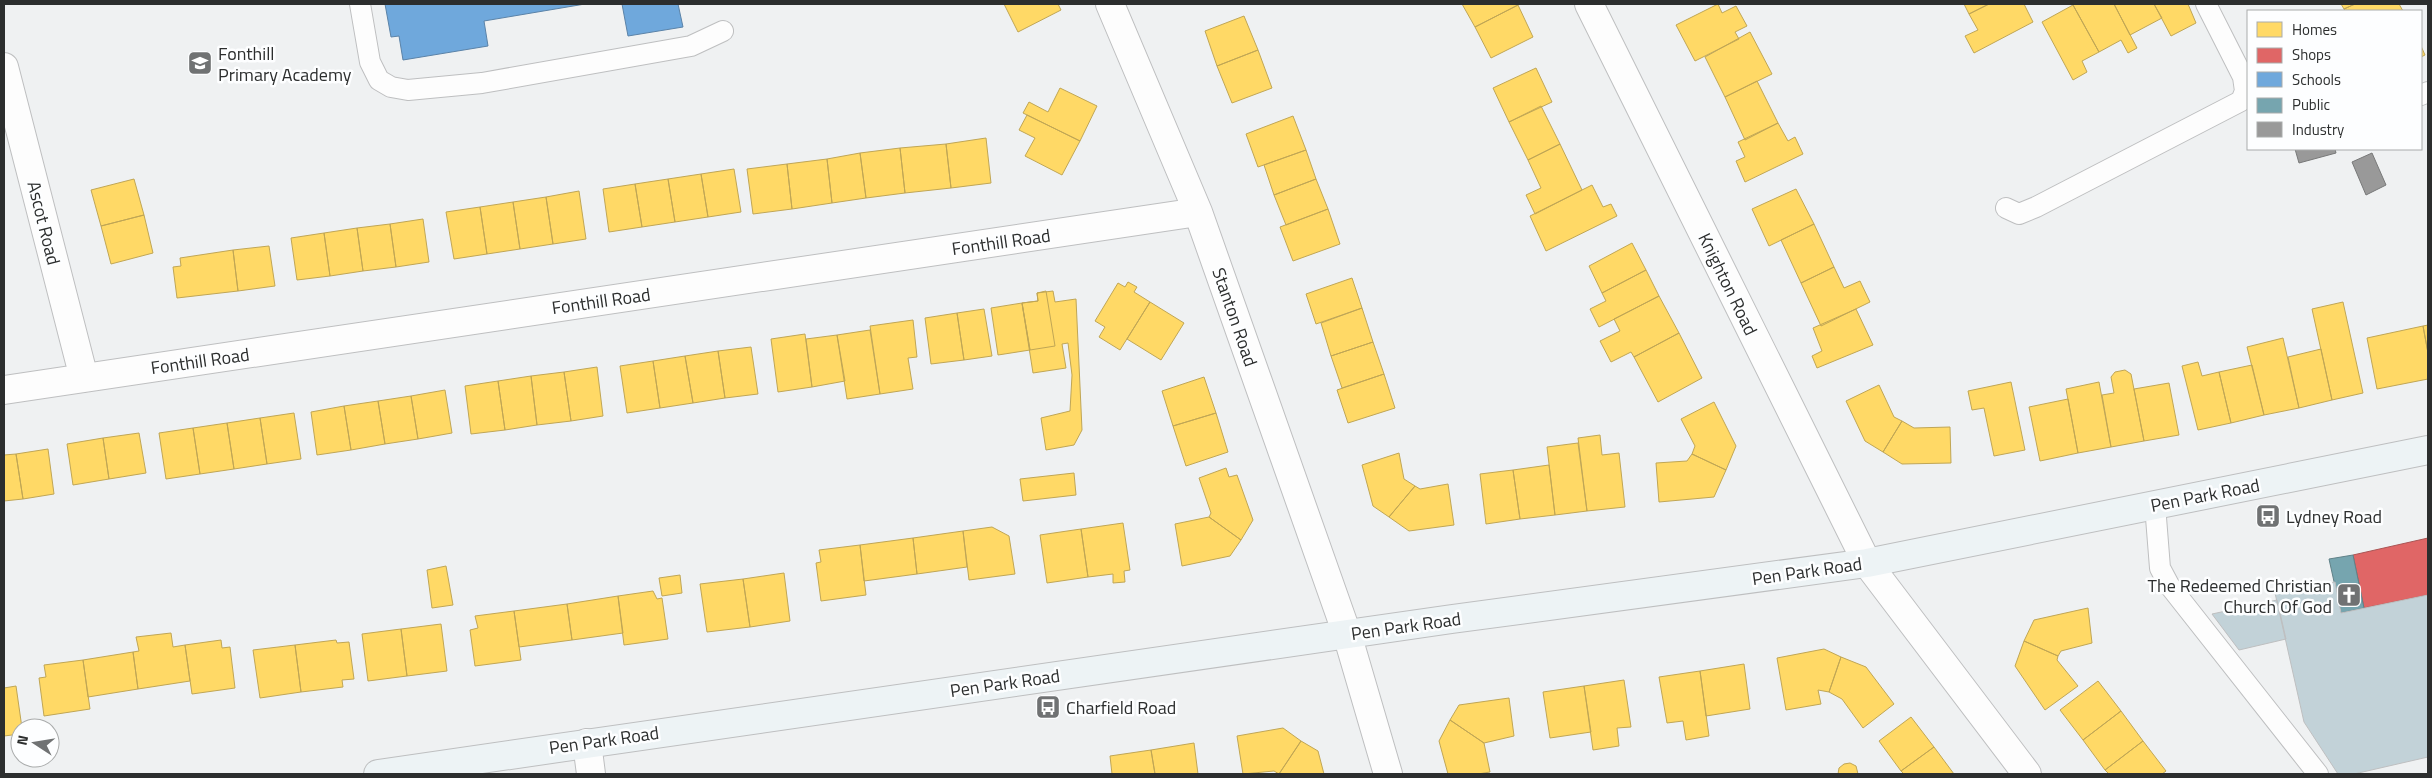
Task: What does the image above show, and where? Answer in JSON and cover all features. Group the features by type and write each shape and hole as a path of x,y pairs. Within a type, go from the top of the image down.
{"street":[{"name":"Stanton Road","path":"1110,4 1198,212 1347,634"},
{"name":"Knighton Road","path":"1590,4 1867,564"},
{"name":"Ascot Road","path":"4,67 84,378"},
{"name":"Fonthill Road","path":"4,390 1198,212"},
{"name":"Pen Park Road","path":"378,774 1347,634 1867,564 2428,450"},
{"path":"1867,564 2027,774"},
{"path":"1347,634 1388,774"},
{"path":"587,743 592,774"}],"lane":[{"path":"360,4 370,62 379,80 391,87 408,90 482,83 691,46 723,31"},
{"path":"2006,208 2019,214 2036,207 2240,101 2245,91 2243,77 2206,4"},
{"path":"2154,505 2160,568 2168,586 2318,774"}],"building: Homes":[{"path":"1004,4 1058,4 1061,10 1018,32"},
{"path":"1462,4 1517,4 1518,5 1475,27"},
{"path":"1718,4 1722,13 1736,6 1747,26 1735,32 1739,39 1695,61 1676,25"},
{"path":"1964,4 1989,4 1969,14"},
{"path":"1989,4 2024,4 2033,22 1974,53 1965,36 1978,30 1969,14"},
{"path":"2114,4 2137,48 2128,53 2121,40 2099,52 2073,5"},
{"path":"2114,4 2154,4 2162,18 2130,35"},
{"path":"2154,4 2188,4 2196,23 2171,36"},
{"path":"2341,4 2355,4 2344,9"},
{"path":"2355,4 2399,4 2402,10 2344,10"},
{"path":"1518,5 1533,37 1491,58 1475,27"},
{"path":"2073,5 2099,52 2082,61 2087,72 2073,80 2042,22"},
{"path":"1244,16 1258,50 1217,66 1205,31"},
{"path":"1750,32 1772,74 1725,97 1705,57"},
{"path":"1258,50 1272,88 1232,103 1217,66"},
{"path":"1536,68 1552,102 1509,122 1493,88"},
{"path":"1757,81 1778,123 1745,140 1725,97"},
{"path":"1060,88 1097,106 1080,141 1023,113 1029,102 1048,112"},
{"path":"1541,106 1560,144 1528,160 1509,122"},
{"path":"1027,115 1080,141 1062,175 1025,156 1035,138 1019,130"},
{"path":"1293,116 1306,150 1258,167 1246,134"},
{"path":"1778,123 1788,141 1795,137 1803,154 1745,182 1736,161 1745,157 1738,142"},
{"path":"986,138 991,183 951,188 946,144"},
{"path":"946,144 951,188 905,193 900,148"},
{"path":"1560,144 1582,190 1535,214 1526,195 1541,188 1528,160"},
{"path":"900,148 905,193 866,198 860,153"},
{"path":"1306,150 1316,179 1274,195 1264,165"},
{"path":"860,153 866,198 832,203 827,159"},
{"path":"827,159 832,203 792,209 787,164"},
{"path":"787,164 792,209 753,214 747,169"},
{"path":"734,169 741,212 708,217 701,174"},
{"path":"701,174 708,217 675,222 668,179"},
{"path":"134,179 144,215 101,226 91,190"},
{"path":"668,179 675,222 642,227 635,184"},
{"path":"1316,179 1328,209 1286,225 1274,195"},
{"path":"635,184 642,227 609,232 603,189"},
{"path":"1592,185 1603,207 1611,204 1617,216 1546,251 1530,216"},
{"path":"1796,189 1814,224 1769,246 1752,209"},
{"path":"579,191 586,239 553,244 546,197"},
{"path":"546,197 553,244 520,249 513,202"},
{"path":"513,202 520,249 487,254 480,207"},
{"path":"480,207 487,254 454,259 446,212"},
{"path":"1328,209 1340,244 1293,261 1280,227"},
{"path":"144,215 153,253 111,264 101,226"},
{"path":"423,219 429,262 396,267 390,224"},
{"path":"390,224 396,267 363,271 357,228"},
{"path":"1814,224 1834,267 1801,283 1781,240"},
{"path":"357,228 363,271 330,276 324,233"},
{"path":"324,233 330,276 297,280 291,238"},
{"path":"1632,243 1646,270 1602,293 1589,266"},
{"path":"269,246 275,286 238,291 233,250"},
{"path":"233,250 238,291 177,298 173,267 181,266 180,258"},
{"path":"1834,267 1844,288 1860,281 1870,302 1821,326 1801,283"},
{"path":"1646,270 1659,296 1599,327 1590,309 1606,301 1602,293"},
{"path":"1352,278 1362,308 1316,324 1306,294"},
{"path":"1128,282 1137,287 1134,292 1150,302 1120,350 1099,337 1105,327 1095,321 1118,283 1125,287"},
{"path":"1046,291 1055,346 1030,350 1022,303 1038,301 1037,293"},
{"path":"1053,291 1055,302 1076,299 1082,430 1074,445 1046,450 1041,418 1070,411 1072,375 1068,343 1062,344 1066,368 1033,373 1022,303 1038,301 1037,293"},
{"path":"1659,296 1679,333 1634,357 1631,352 1611,362 1600,341 1620,331 1614,319"},
{"path":"1150,302 1184,323 1161,360 1127,339"},
{"path":"2343,302 2363,393 2332,400 2312,309"},
{"path":"1022,303 1030,350 998,355 991,308"},
{"path":"1362,308 1373,342 1331,356 1321,323"},
{"path":"984,309 992,356 964,360 957,313"},
{"path":"1856,309 1873,345 1817,368 1812,356 1822,351 1813,328"},
{"path":"957,313 964,360 931,364 925,318"},
{"path":"913,320 917,357 908,358 913,389 880,394 870,326"},
{"path":"2428,325 2428,353 2423,326"},
{"path":"2423,326 2428,353 2428,379 2377,389 2367,338"},
{"path":"870,330 880,394 847,399 837,335"},
{"path":"1679,333 1702,378 1658,402 1634,357"},
{"path":"805,334 812,387 778,392 771,339"},
{"path":"837,335 845,381 812,387 806,339"},
{"path":"2283,338 2299,408 2264,415 2247,347"},
{"path":"1373,342 1384,374 1342,388 1331,356"},
{"path":"751,347 758,394 725,398 718,351"},
{"path":"2321,349 2332,400 2299,408 2288,357"},
{"path":"718,351 725,398 693,403 685,356"},
{"path":"685,356 693,403 660,408 653,361"},
{"path":"653,361 660,408 627,413 620,366"},
{"path":"2198,362 2202,376 2219,372 2231,423 2198,430 2182,366"},
{"path":"2252,365 2264,415 2231,423 2219,372"},
{"path":"597,367 603,416 571,421 564,372"},
{"path":"2125,370 2131,374 2144,441 2111,447 2102,395 2114,393 2111,377 2115,372"},
{"path":"564,372 571,421 537,425 531,376"},
{"path":"1384,374 1395,408 1348,423 1337,390"},
{"path":"531,376 537,425 505,430 498,381"},
{"path":"1204,377 1216,413 1173,426 1162,391"},
{"path":"498,381 505,430 471,434 465,386"},
{"path":"2011,382 2025,450 1994,456 1984,408 1972,410 1968,391"},
{"path":"2099,382 2111,447 2078,453 2066,389"},
{"path":"2169,383 2179,435 2144,441 2134,389"},
{"path":"1879,385 1894,417 1902,421 1883,452 1865,441 1846,401"},
{"path":"445,390 452,433 418,439 411,396"},
{"path":"411,396 418,439 385,444 378,401"},
{"path":"2068,399 2078,453 2040,461 2029,407"},
{"path":"378,401 385,444 351,450 344,406"},
{"path":"1714,402 1736,446 1726,470 1692,454 1695,446 1681,419"},
{"path":"344,406 351,450 317,455 311,412"},
{"path":"294,413 301,459 267,464 260,418"},
{"path":"1216,413 1228,452 1186,466 1173,426"},
{"path":"260,418 267,464 234,469 227,423"},
{"path":"1902,421 1914,428 1950,427 1951,463 1902,464 1883,452"},
{"path":"227,423 234,469 200,474 193,428"},
{"path":"193,428 200,474 166,479 159,433"},
{"path":"139,433 146,473 109,479 103,438"},
{"path":"1600,435 1602,455 1619,453 1625,507 1587,511 1578,438"},
{"path":"103,438 109,479 73,485 67,444"},
{"path":"1578,443 1587,511 1555,515 1547,447"},
{"path":"48,449 54,494 23,499 16,454"},
{"path":"1399,453 1404,479 1415,486 1389,517 1373,506 1362,465"},
{"path":"16,454 23,499 4,501 4,455"},
{"path":"1692,454 1726,470 1714,497 1659,502 1656,463 1687,461"},
{"path":"1549,465 1555,515 1520,519 1513,470"},
{"path":"1226,468 1229,477 1237,475 1253,520 1241,540 1209,517 1211,513 1199,478"},
{"path":"1513,470 1520,519 1486,524 1480,474"},
{"path":"1074,473 1076,495 1023,501 1020,479"},
{"path":"1448,484 1454,525 1409,531 1389,517 1415,486 1420,489"},
{"path":"1209,517 1241,540 1230,556 1182,566 1175,524"},
{"path":"1123,523 1130,570 1124,571 1125,582 1113,583 1113,574 1088,577 1081,529"},
{"path":"992,527 1009,536 1015,574 969,580 963,531"},
{"path":"1081,529 1088,577 1047,583 1040,535"},
{"path":"963,531 967,567 917,574 913,538"},
{"path":"913,538 917,574 864,581 860,545"},
{"path":"860,545 866,595 821,601 816,563 821,562 819,550"},
{"path":"446,566 453,605 432,608 427,570"},
{"path":"784,573 790,621 750,627 743,579"},
{"path":"680,575 682,593 662,596 659,578"},
{"path":"743,579 750,627 707,632 700,584"},
{"path":"653,591 657,599 662,598 668,639 624,645 618,596"},
{"path":"618,596 623,633 572,640 567,604"},
{"path":"567,604 572,640 519,647 514,611"},
{"path":"2088,608 2092,643 2061,651 2058,656 2024,641 2034,620"},
{"path":"514,611 521,660 475,666 470,630 478,628 475,616"},
{"path":"441,624 447,671 407,676 401,629"},
{"path":"401,629 407,676 368,681 362,634"},
{"path":"171,633 173,647 185,645 190,681 138,689 133,652 139,651 136,637"},
{"path":"221,640 222,648 230,647 235,688 192,694 185,645"},
{"path":"336,640 337,643 349,642 354,679 342,680 343,687 301,692 295,645"},
{"path":"2024,641 2058,656 2057,660 2078,686 2045,710 2015,666"},
{"path":"295,645 301,692 260,698 253,650"},
{"path":"1824,649 1841,657 1829,692 1818,690 1821,704 1786,710 1777,658"},
{"path":"133,652 138,689 88,697 83,660"},
{"path":"1841,657 1866,667 1894,704 1863,728 1842,699 1829,692"},
{"path":"83,660 90,709 44,716 39,678 46,677 44,665"},
{"path":"1744,664 1750,709 1706,716 1700,671"},
{"path":"1700,671 1709,736 1686,740 1683,721 1667,723 1659,677"},
{"path":"1624,680 1631,727 1617,728 1619,746 1593,750 1584,686"},
{"path":"2098,681 2121,711 2083,740 2060,710"},
{"path":"16,686 21,718 10,718 10,735 4,736 4,688"},
{"path":"1584,686 1591,732 1550,738 1543,692"},
{"path":"1509,698 1514,736 1484,743 1450,720 1459,705"},
{"path":"2121,711 2143,741 2105,770 2083,740"},
{"path":"1911,717 1934,747 1901,771 1879,741"},
{"path":"1450,720 1484,743 1490,772 1448,774 1439,741"},
{"path":"1283,728 1301,741 1279,774 1274,771 1243,774 1237,736"},
{"path":"1301,741 1318,751 1324,774 1279,774"},
{"path":"2143,741 2166,771 2162,774 2109,774 2105,770"},
{"path":"1194,743 1198,774 1155,774 1151,750"},
{"path":"1934,747 1954,774 1904,774 1901,771"},
{"path":"1151,750 1155,774 1112,774 1110,756"},
{"path":"1850,763 1856,766 1858,774 1838,774 1839,768 1844,764"}],"building: Shops":[{"path":"2428,538 2428,595 2364,608 2353,555"}],"building: Schools":[{"path":"385,4 585,4 484,21 488,46 403,60 399,36 391,37"},
{"path":"622,4 678,4 683,27 628,36"}],"building: Public":[{"name":"The Redeemed Christian Church Of God","path":"2353,555 2364,608 2341,613 2329,559"}],"building: Industry":[{"path":"2295,150 2335,150 2336,153 2299,163"},
{"path":"2372,153 2386,185 2366,195 2352,162"}],"building: Other":[{"path":"2335,582 2341,613 2428,595 2428,757 2354,774 2338,774 2304,722 2275,593"},
{"path":"2277,600 2286,639 2239,650 2212,614"}],"place":[{"name":"Fonthill Primary Academy","path":"200,63"},
{"name":"Lydney Road","path":"2268,516"},
{"name":"The Redeemed Christian Church Of God","path":"2349,595"},
{"name":"Charfield Road","path":"1048,707"}]}
